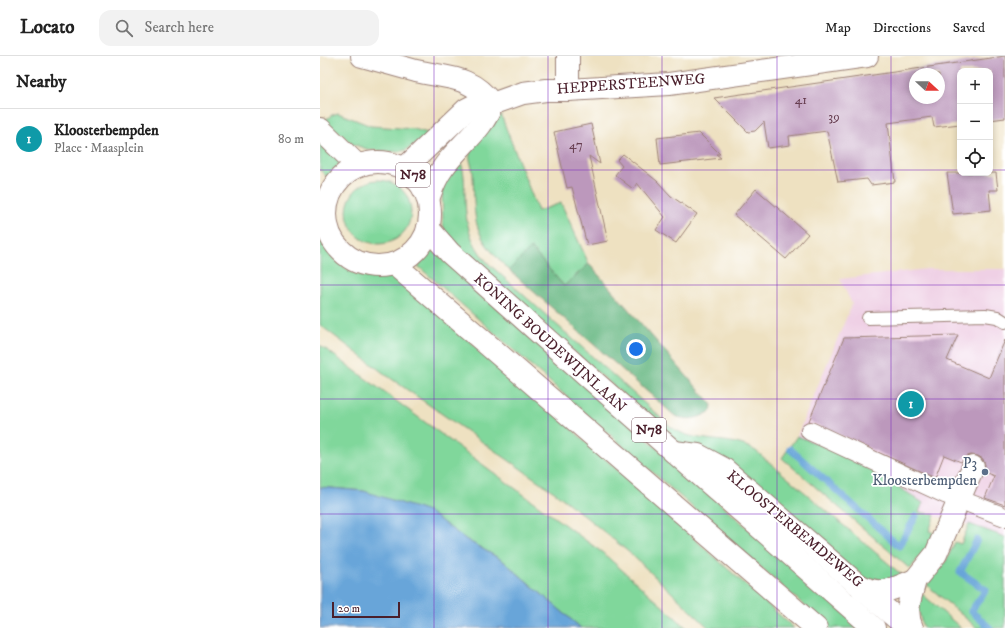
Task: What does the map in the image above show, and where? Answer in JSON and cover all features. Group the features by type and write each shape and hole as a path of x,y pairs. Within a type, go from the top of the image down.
{"main road":[{"path":"362,56 417,71 460,79 478,89 492,104 482,124 444,167 435,181 428,198"},
{"path":"568,56 568,90"},
{"name":"HEPPERSTEENWEG","path":"404,169 467,109 477,104 492,104 523,93 546,90 669,84 867,56"},
{"path":"320,129 358,166"},
{"name":"N78","path":"373,162 390,163 404,169 419,182 428,198 430,213 428,228 421,244 409,256 394,264 380,267 365,265 351,259 340,250 331,237 327,223 325,189 358,166 373,162"},
{"name":"KONING BOUDEWIJNLAAN","path":"428,228 450,253 874,628"},
{"name":"N78","path":"394,264 816,628"},
{"name":"KLOOSTERBEMDEWEG","path":"674,452 698,456 724,469 857,584 870,591 881,592 895,589 915,580"},
{"path":"912,628 907,614 915,580 936,554 973,467"},
{"path":"857,584 908,628"}],"street":[{"path":"810,431 954,510 1005,517"}],"lane":[{"path":"868,318 985,315 997,317 1005,322"}],"shaded area":[{"path":"927,269 1005,269 1005,537 981,528 919,512 923,503 883,476 817,443 797,436 852,304 840,279"}],"green space":[{"path":"338,113 371,126 414,129 431,134 406,150 398,152 370,150 352,144 325,120"},
{"path":"501,115 538,211 561,203 589,264 564,286 531,249 509,270 481,236 475,216 473,171 470,153 476,140"},
{"path":"320,140 341,162 327,177 320,170"},
{"path":"461,163 464,174 467,222 477,248 489,264 671,427 681,433 735,443 756,451 902,575 897,578 872,582 688,451 477,267 445,233 443,224 442,191 447,177"},
{"path":"373,180 385,180 402,189 409,200 411,212 409,224 402,235 385,244 373,244 361,239 352,230 347,218 347,206 352,194 361,185"},
{"path":"320,238 334,259 347,269 363,276 396,278 547,407 794,628 709,628 631,554 557,494 386,375 320,325"},
{"path":"531,248 564,286 589,264 712,405 711,411 702,416 689,419 675,416 509,270"},
{"path":"433,250 861,628 830,628 418,266"},
{"path":"320,345 603,553 687,628 581,628 502,560 467,540 364,491 320,487"},
{"path":"797,436 830,449 878,474 923,503 919,512 935,515 929,531 934,533 927,547 910,569 782,458"},
{"path":"969,524 1005,537 1005,628 977,628 927,585 946,561 955,542 961,544"},
{"path":"921,593 961,628 923,628 918,609"}],"water":[{"path":"320,487 364,491 429,512 467,540 502,560 581,628 320,628"}],"building":[{"path":"1005,56 1005,118 993,120 993,68 957,68 957,124 934,127 932,117 888,123 895,182 871,185 867,179 838,182 827,131 789,136 790,145 768,148 764,122 755,131 748,132 714,98 909,70 909,104 945,104 945,68 922,68"},
{"path":"591,124 600,164 589,156 608,241 587,245 572,187 567,188 554,132"},
{"path":"699,133 720,154 716,154 721,158 660,165 657,138"},
{"path":"623,154 657,181 671,196 697,214 676,243 656,230 665,217 637,183 633,189 615,175 622,166 617,160"},
{"path":"947,173 957,173 957,176 993,176 993,173 996,173 998,190 989,190 991,210 953,214"},
{"path":"756,189 808,234 786,259 734,215"},
{"path":"958,335 947,360 989,378 1005,340 1005,505 985,498 994,476 984,472 985,465 983,459 978,456 971,455 965,457 961,462 944,455 935,478 809,421 844,338"}],"waterway":[{"path":"790,449 899,546 916,516"},
{"path":"977,540 960,572 986,590 971,611 990,628"}],"place":[{"name":"Kloosterbempden","path":"911,404"},
{"name":"P3 Kloosterbempden","path":"985,472"}]}
